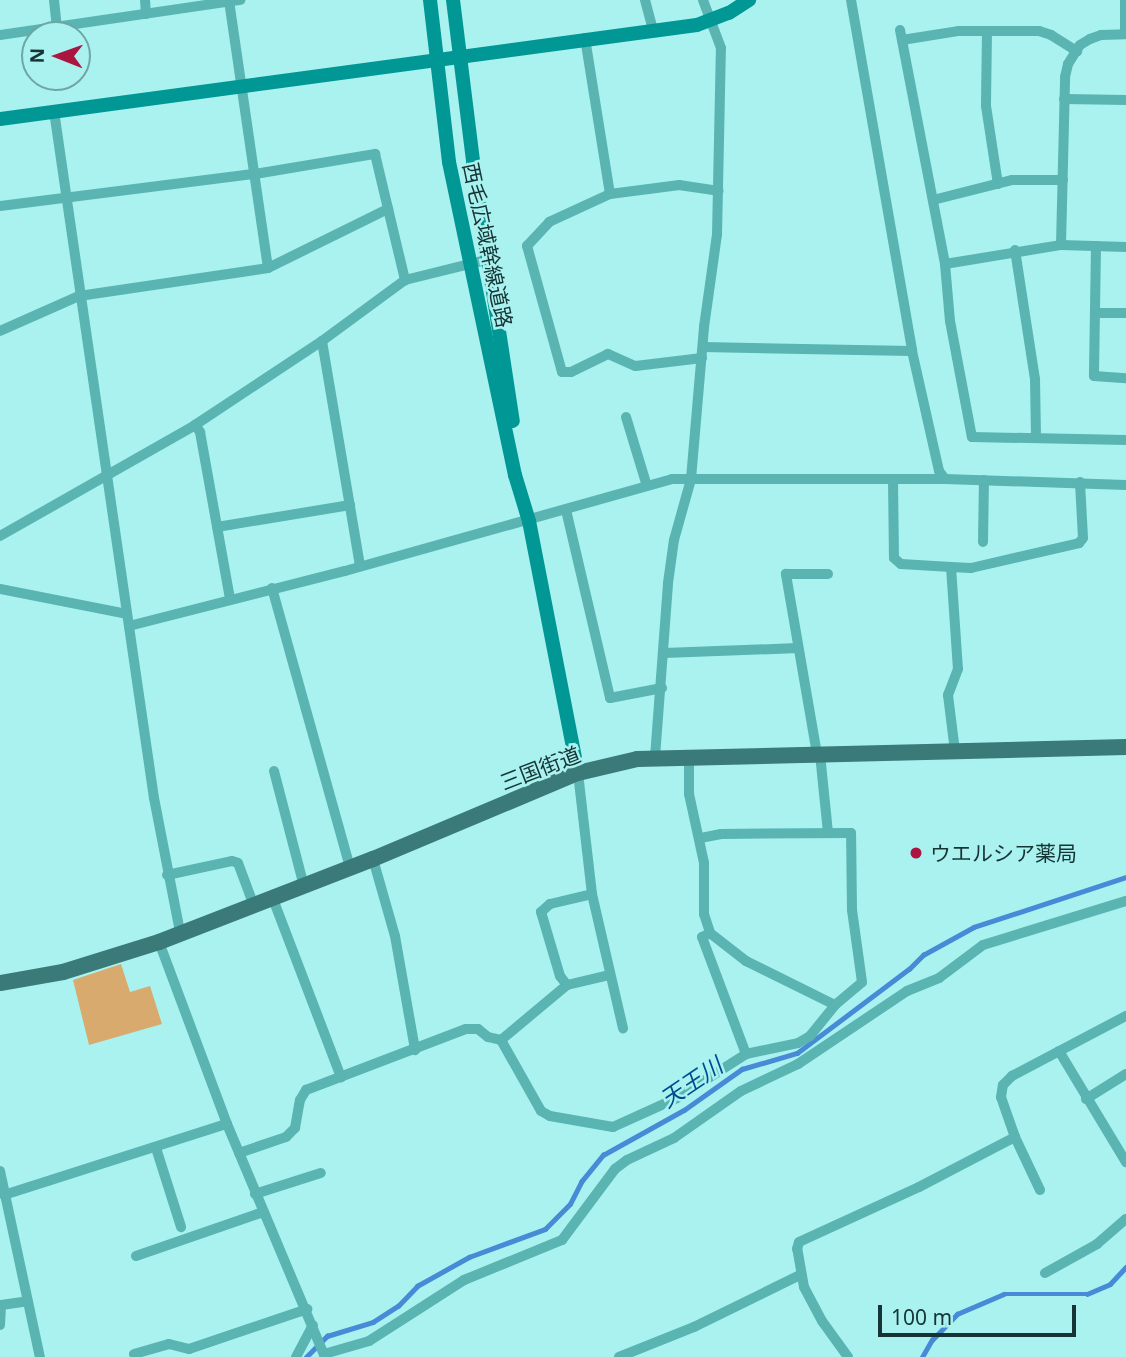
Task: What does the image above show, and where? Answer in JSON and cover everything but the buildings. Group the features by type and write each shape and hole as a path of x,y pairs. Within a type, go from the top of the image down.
{"main road":[{"name":"三国街道","path":"0,983 63,972 159,942 304,887 578,773 655,757 1126,747"}],"street":[{"path":"54,0 56,21"},
{"path":"145,0 146,14"},
{"path":"91,22 233,0 242,87 268,268"},
{"name":"西毛広域幹線道路","path":"430,0 449,162 515,475 529,521 578,773"},
{"name":"西毛広域幹線道路","path":"453,0 522,495"},
{"path":"645,0 653,30"},
{"path":"655,757 674,540 691,479 719,191 721,48 703,0"},
{"path":"0,119 710,21 749,0"},
{"path":"851,0 912,351 939,471 945,479"},
{"path":"1061,245 1064,99 1068,64 1080,45 1101,34 1125,34 1125,0"},
{"path":"987,31 986,106 998,184"},
{"path":"1077,51 1051,34 1039,31 901,35 945,264 950,321 972,437 1126,440"},
{"path":"0,35 21,32"},
{"path":"585,38 610,194"},
{"path":"1064,99 1126,100"},
{"path":"54,111 64,197 167,875 180,932"},
{"path":"0,206 255,173 375,154 405,280"},
{"path":"933,200 998,184 1063,180"},
{"path":"719,191 679,185 610,194 549,222 528,242 562,372 570,373 608,354 635,366 702,352 912,351"},
{"path":"0,331 79,296 268,268 388,209"},
{"path":"945,264 1015,250 1061,245 1126,247"},
{"path":"1096,246 1094,376 1126,378"},
{"path":"1015,250 1035,379 1036,437"},
{"path":"0,536 195,425 322,341 405,280 490,259"},
{"path":"1094,313 1126,313"},
{"path":"322,341 360,566"},
{"path":"626,417 648,486"},
{"path":"195,425 200,432 230,599"},
{"path":"0,589 128,620 230,599 360,566 672,479 945,479 1126,485"},
{"path":"893,479 894,558 901,564 951,568 971,568 1079,543 1083,538 1080,482"},
{"path":"982,542 984,480"},
{"path":"217,527 350,505"},
{"path":"566,510 610,698 662,688"},
{"path":"951,568 958,669 948,695 955,751"},
{"path":"828,574 786,574 819,754 828,833"},
{"path":"272,588 350,868"},
{"path":"664,653 799,648"},
{"path":"689,757 690,794 701,838 704,914 710,933 746,961 835,1005"},
{"path":"274,771 304,887"},
{"path":"578,773 592,894 609,975 624,1028"},
{"path":"239,1153 286,1137 295,1128 300,1100 306,1090 466,1029 478,1029 488,1037 501,1040 541,1111 550,1116 613,1127 677,1098 746,1054 798,1043 810,1036 835,1005 862,982 852,911 851,833 721,834 701,838"},
{"path":"373,859 395,936 415,1050"},
{"path":"167,875 232,861 238,863 254,906"},
{"path":"567,985 560,976 541,912 550,904 592,894"},
{"path":"273,899 341,1077"},
{"path":"159,942 227,1124 325,1356 369,1341 464,1280 562,1240 615,1169 627,1160 674,1138 741,1091 798,1064 907,991 939,978 983,945 1126,901"},
{"path":"710,933 702,937 746,1054"},
{"path":"501,1040 567,985 609,975"},
{"path":"1040,1190 1015,1137 1002,1097 1003,1085 1059,1051 1126,1016"},
{"path":"1059,1051 1086,1099 1122,1144 1126,1162"},
{"path":"1086,1099 1126,1074"},
{"path":"4,1195 227,1124"},
{"path":"848,1357 821,1321 800,1275 799,1242 919,1187 1015,1137"},
{"path":"156,1148 181,1227"},
{"path":"0,1171 13,1244 40,1357"},
{"path":"256,1194 321,1174"},
{"path":"136,1256 263,1212"},
{"path":"1045,1273 1097,1244 1126,1219"},
{"path":"0,1248 13,1244"},
{"path":"619,1357 694,1327 800,1275"},
{"path":"0,1325 1,1306 28,1301"},
{"path":"134,1354 169,1344 189,1349 307,1309"},
{"path":"296,1357 313,1325"}],"shaded area":[{"path":"121,964 130,992 150,986 162,1024 89,1045 73,980"}],"waterway":[{"name":"天王川","path":"306,1357 327,1336 373,1322 398,1306 417,1286 469,1257 545,1229 570,1204 581,1182 603,1155 684,1110 742,1069 797,1053 909,969 923,955 974,927 1126,877"},
{"path":"922,1357 932,1340 957,1314 1004,1294 1087,1294 1110,1284 1126,1267"}],"place":[{"name":"ウエルシア薬局","path":"916,853"}]}
